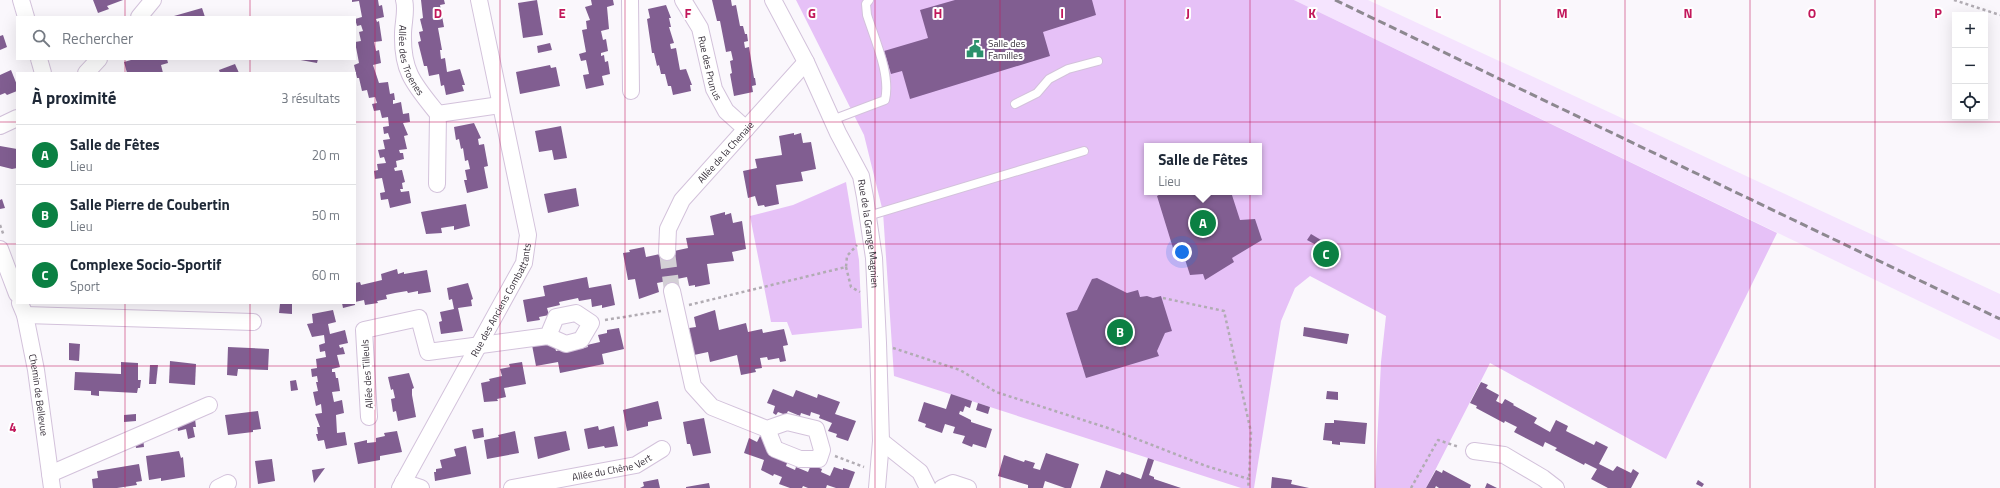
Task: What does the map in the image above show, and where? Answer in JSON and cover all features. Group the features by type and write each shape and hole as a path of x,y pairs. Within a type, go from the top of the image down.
{"street":[{"path":"21,0 26,16"},
{"path":"140,16 153,0"},
{"name":"Allée des Troenes","path":"404,0 402,49 405,65 412,82 438,114"},
{"name":"Rue des Anciens Combattants","path":"401,485 524,264 528,235 479,0"},
{"path":"630,0 631,91"},
{"name":"Rue des Prunus","path":"683,0 700,28 714,89 726,112 746,129"},
{"name":"Rue de la Grange Magnien","path":"773,0 806,62 832,120 860,176 874,258 881,441 878,480"},
{"path":"39,60 43,72"},
{"path":"87,72 98,60"},
{"name":"Allée de la Chenaie","path":"666,252 668,229 682,200 806,62"},
{"path":"437,184 438,114 500,105"},
{"path":"0,126 16,118"},
{"path":"0,249 12,261 16,287"},
{"path":"672,291 693,386 712,407 767,428 787,422 816,429 822,450 819,459 800,459 775,449 767,428"},
{"path":"23,309 253,322"},
{"name":"Chemin de Bellevue","path":"23,309 36,370 51,481"},
{"path":"479,345 548,336 566,344 581,340 591,323 576,314 556,317 548,336"},
{"name":"Allée des Tilleuls","path":"370,417 364,330 419,318 428,352 479,345"},
{"path":"51,481 208,405"},
{"path":"881,441 920,472 928,488"},
{"name":"Allée du Chêne Vert","path":"512,488 636,465 662,449"},
{"path":"1474,451 1504,455 1543,478 1556,488"},
{"path":"942,488 953,484 968,488"},
{"path":"401,485 421,488"}],"lane":[{"path":"832,120 885,100 886,80 867,15 866,4 869,0"},
{"path":"1015,104 1037,94 1049,79 1068,69 1098,61"},
{"path":"869,224 1084,151"}],"path":[{"path":"1954,0 2000,15"},
{"path":"869,224 847,256 846,267 851,287 876,300"},
{"path":"591,323 676,308 846,267"},
{"path":"1163,298 1224,311 1250,432 1248,488"},
{"path":"878,343 960,370 996,392 1111,429 1206,466 1249,479"},
{"path":"1411,488 1438,440 1474,451"},
{"path":"822,450 878,480"}],"shaded area":[{"path":"796,0 1294,0 1777,233 1666,459 1490,363 1426,488 1375,488 1381,362 1386,316 1310,276 1295,288 1281,321 1254,488 1241,488 894,376 883,212 864,135"},
{"path":"1294,0 1368,0 2000,294 2000,340"},
{"path":"846,182 859,260 862,328 792,335 787,322 771,322 750,216 793,205"}],"building":[{"path":"93,0 123,0 107,6 109,9 98,13"},
{"path":"352,0 378,0 379,6 382,5 384,17 376,19 377,22 379,21 382,41 374,42 376,51 379,50 381,63 373,65 379,83 388,82 390,94 394,93 395,100 393,100 393,104 401,102 403,114 409,113 410,122 403,123 408,135 404,136 407,149 399,150 400,153 403,153 404,159 396,161 397,167 394,168 395,171 402,170 405,182 402,183 403,189 400,189 401,192 409,191 411,203 390,208 388,199 381,200 380,193 385,192 382,178 375,179 374,171 378,170 377,164 386,163 384,157 380,158 378,150 385,149 383,140 390,139 388,133 384,134 383,127 389,126 388,117 382,118 380,110 374,111 372,104 377,103 375,97 369,98 367,90 362,91 359,78 357,78 354,65 359,63 356,42 361,41 359,32 363,31 361,25 357,26 356,22 356,19 362,17 359,1 352,2"},
{"path":"421,0 444,0 445,4 440,5 444,27 438,28 442,50 440,50 441,59 445,58 447,72 460,69 465,85 462,85 464,91 446,95 444,85 441,86 439,74 429,76 427,66 424,66 418,42 421,41 419,32 423,31 420,19 423,18"},
{"path":"537,0 543,35 523,38 518,3"},
{"path":"591,0 613,0 614,5 607,7 609,29 601,31 603,40 606,39 608,51 601,53 601,56 604,55 605,62 608,61 610,74 602,76 604,85 586,89 583,75 589,74 586,60 581,61 579,54 586,52 582,30 587,29 586,21 590,20 585,7 592,5"},
{"path":"712,0 731,0 732,6 736,5 740,26 743,26 745,34 747,34 748,41 744,42 745,48 749,47 755,78 756,85 752,86 753,92 734,96 730,74 732,73 730,61 733,60 731,51 726,52 720,21 717,21"},
{"name":"Salle des Familles","path":"955,0 1092,0 1096,15 1043,32 1050,56 910,99 902,71 891,74 884,51 928,38 920,10"},
{"path":"666,5 671,18 669,18 671,27 669,27 674,43 670,44 671,49 676,48 680,70 686,69 692,85 690,85 691,91 673,95 671,86 668,86 665,74 661,74 659,65 657,66 654,53 652,53 647,19 650,18 648,9"},
{"path":"202,8 205,16 174,16"},
{"path":"3,35 7,47 0,50 0,36"},
{"path":"550,43 552,50 538,53 537,46"},
{"path":"131,60 167,60 168,63 161,65 163,72 127,72 124,62"},
{"path":"300,60 318,60 317,63"},
{"path":"235,64 239,72 220,72 219,70"},
{"path":"550,65 551,68 556,67 560,86 520,94 516,72"},
{"path":"11,70 16,82 16,91 7,95 5,93 0,95 0,75"},
{"path":"474,123 481,138 478,139 479,145 484,144 488,166 484,167 488,188 467,193 464,180 467,180 465,170 470,169 468,160 465,161 463,148 461,149 459,139 456,140 454,127"},
{"path":"561,126 567,158 554,160 552,150 539,152 535,131"},
{"path":"794,133 794,135 801,133 803,143 811,142 816,169 801,172 803,181 776,185 779,204 765,207 764,205 758,206 755,196 748,198 743,171 757,168 755,159 782,155 779,136"},
{"path":"0,146 16,149 16,168 12,169 0,166"},
{"path":"576,188 579,206 548,213 544,194"},
{"path":"1232,195 1240,220 1255,219 1262,240 1232,258 1234,262 1205,280 1203,274 1190,275 1181,247 1173,248 1157,196"},
{"path":"2,199 5,208 0,209 0,200"},
{"path":"466,204 470,226 454,230 454,226 441,228 442,233 426,234 421,212"},
{"path":"725,212 725,215 731,213 733,223 742,221 746,249 732,252 734,261 707,264 710,284 695,287 695,285 689,286 687,277 657,283 659,292 639,299 635,279 628,280 623,253 630,252 629,250 644,247 646,257 688,248 686,238 714,235 710,216"},
{"path":"1311,234 1321,240 1318,246 1307,240"},
{"path":"397,269 398,274 427,270 431,292 418,294 418,291 408,293 407,291 395,293 386,295 387,299 377,301 378,303 365,305 364,300 356,302 356,283 360,282 361,285 382,280 381,274"},
{"path":"587,277 589,288 611,284 615,305 602,308 602,305 592,307 591,299 579,301 578,298 559,302 560,305 547,308 549,315 539,317 540,320 527,322 523,300 545,296 543,286"},
{"path":"1097,278 1127,293 1138,290 1140,297 1147,296 1153,298 1161,296 1172,331 1165,333 1157,351 1159,356 1086,378 1066,313 1077,310 1092,279"},
{"path":"468,283 473,299 471,300 472,306 458,308 463,331 441,334 439,322 442,321 440,312 454,309 452,299 449,300 447,288"},
{"path":"280,304 292,304 292,314 279,313"},
{"path":"342,304 355,304 355,305 343,308"},
{"path":"333,310 336,322 328,324 330,334 345,330 348,343 339,345 340,348 343,347 345,354 337,355 340,367 332,369 332,372 335,372 336,378 338,378 340,391 332,392 334,402 342,400 344,413 336,415 337,433 345,432 347,445 326,449 324,440 318,441 316,434 318,434 317,427 320,427 315,414 322,413 321,404 316,406 313,392 318,391 316,382 318,382 317,376 312,377 311,369 317,368 316,359 326,357 325,351 320,352 319,345 325,343 324,335 312,337 307,324 313,323 312,314"},
{"path":"715,310 719,330 746,323 748,332 762,329 763,333 784,329 788,345 783,346 786,361 780,362 779,358 768,360 767,357 760,358 762,368 755,369 756,372 741,375 737,355 710,362 708,352 694,355 689,328 696,327 694,317"},
{"path":"1304,327 1349,334 1347,344 1303,336"},
{"path":"619,328 624,349 602,354 604,364 560,373 558,362 536,366 532,345 544,342 545,345 554,343 556,351 568,348 569,351 588,347 587,345 600,342 598,335 607,333 607,330"},
{"path":"69,343 80,344 79,361 69,360"},
{"path":"228,347 269,349 268,370 238,369 237,376 227,375"},
{"path":"170,361 196,364 195,385 169,383"},
{"path":"121,362 138,363 138,380 141,380 140,388 138,388 137,393 99,391 99,396 91,395 91,391 74,390 75,372 121,374"},
{"path":"522,362 526,384 504,388 506,397 497,399 498,401 484,402 481,383 490,381 489,379 502,376 500,369 510,367 509,364"},
{"path":"150,365 158,365 156,384 149,384"},
{"path":"409,373 414,388 412,389 412,395 416,417 398,421 396,411 393,412 391,399 395,398 393,389 391,390 388,377"},
{"path":"296,380 298,390 291,391 290,381"},
{"path":"1481,382 1488,385 1486,388 1499,395 1496,401 1502,404 1505,399 1514,404 1513,405 1537,418 1534,423 1550,432 1556,420 1568,426 1566,431 1594,445 1596,441 1608,447 1599,464 1613,471 1617,466 1631,473 1633,469 1639,473 1631,488 1608,488 1591,479 1597,469 1585,463 1584,465 1555,450 1557,448 1545,442 1543,447 1514,432 1517,427 1505,421 1504,423 1476,408 1477,406 1470,403"},
{"path":"773,389 793,397 796,390 817,398 818,394 840,402 835,414 856,421 848,441 836,437 837,434 828,431 832,423 819,418 820,415 811,412 810,416 801,413 800,416 788,411 786,415 778,412 776,415 773,413 775,406 767,403"},
{"path":"1327,391 1338,392 1338,400 1326,399"},
{"path":"951,394 972,401 970,408 965,406 963,412 960,411 959,414 971,420 971,422 992,429 986,448 973,444 972,447 962,443 965,436 953,433 955,427 945,424 942,433 925,427 926,424 918,421 924,402 946,409"},
{"path":"658,401 662,419 648,422 648,426 627,431 623,410"},
{"path":"978,403 990,407 988,414 976,410"},
{"path":"258,411 261,429 253,430 253,432 228,435 225,415"},
{"path":"136,414 136,421 124,422 124,415"},
{"path":"704,418 711,453 693,456 690,444 687,444 683,422"},
{"path":"195,419 196,427 193,427 195,437 188,439 186,429 178,431 177,424"},
{"path":"1334,420 1367,423 1365,444 1340,442 1340,445 1332,444 1332,441 1323,440 1325,423 1334,423"},
{"path":"598,426 599,430 614,426 618,446 605,448 604,446 588,449 584,429"},
{"path":"483,428 484,437 474,439 472,430"},
{"path":"397,431 402,452 380,456 380,460 358,464 354,443 367,440 367,443 376,442 376,438 385,436 384,433"},
{"path":"515,431 519,453 487,459 484,440 499,437 498,435"},
{"path":"566,431 570,450 538,459 534,437"},
{"path":"760,436 789,457 786,466 795,470 796,467 808,472 811,465 822,469 821,472 830,476 834,467 855,472 849,488 836,488 827,485 826,488 808,488 803,486 802,488 790,488 779,484 782,477 774,474 773,476 761,470 764,460 744,453 749,438 757,442"},
{"path":"143,437 144,447 136,448 135,441"},
{"path":"466,446 471,474 435,481 434,472 436,472 436,469 442,468 440,460 456,456 454,449"},
{"path":"179,451 181,458 183,457 185,477 161,481 161,478 149,480 146,456"},
{"path":"1046,453 1079,464 1071,488 1065,488 1045,481 1043,488 1028,488 1028,485 998,476 1004,455 1024,462 1025,460 1035,463 1033,468 1040,470"},
{"path":"1148,458 1154,460 1149,475 1154,477 1154,479 1181,488 1100,488 1106,470 1120,475 1122,472 1141,479"},
{"path":"272,459 275,481 258,484 255,461"},
{"path":"139,464 142,481 136,482 137,485 117,488 93,488 92,479 98,478 97,471"},
{"path":"325,468 314,483 312,470"},
{"path":"1436,470 1442,473 1443,470 1471,485 1470,488 1439,488 1436,486 1435,488 1426,488"},
{"path":"1272,477 1292,480 1291,484 1309,488 1271,488"},
{"path":"658,479 660,488 640,488 644,486 643,482"},
{"path":"1698,480 1704,484 1702,487 1696,484"},
{"path":"709,483 710,488 686,488 686,487"},
{"path":"1487,483 1497,488 1485,488"}],"tunnel":[{"path":"667,252 672,291"}],"railway":[{"path":"1335,0 2000,319"}],"place":[{"name":"Salle des Familles","path":"975,49"},
{"name":"Salle de Fêtes","path":"1203,223"},
{"name":"Complexe Socio-Sportif","path":"1326,254"},
{"name":"Salle Pierre de Coubertin","path":"1120,332"}]}
